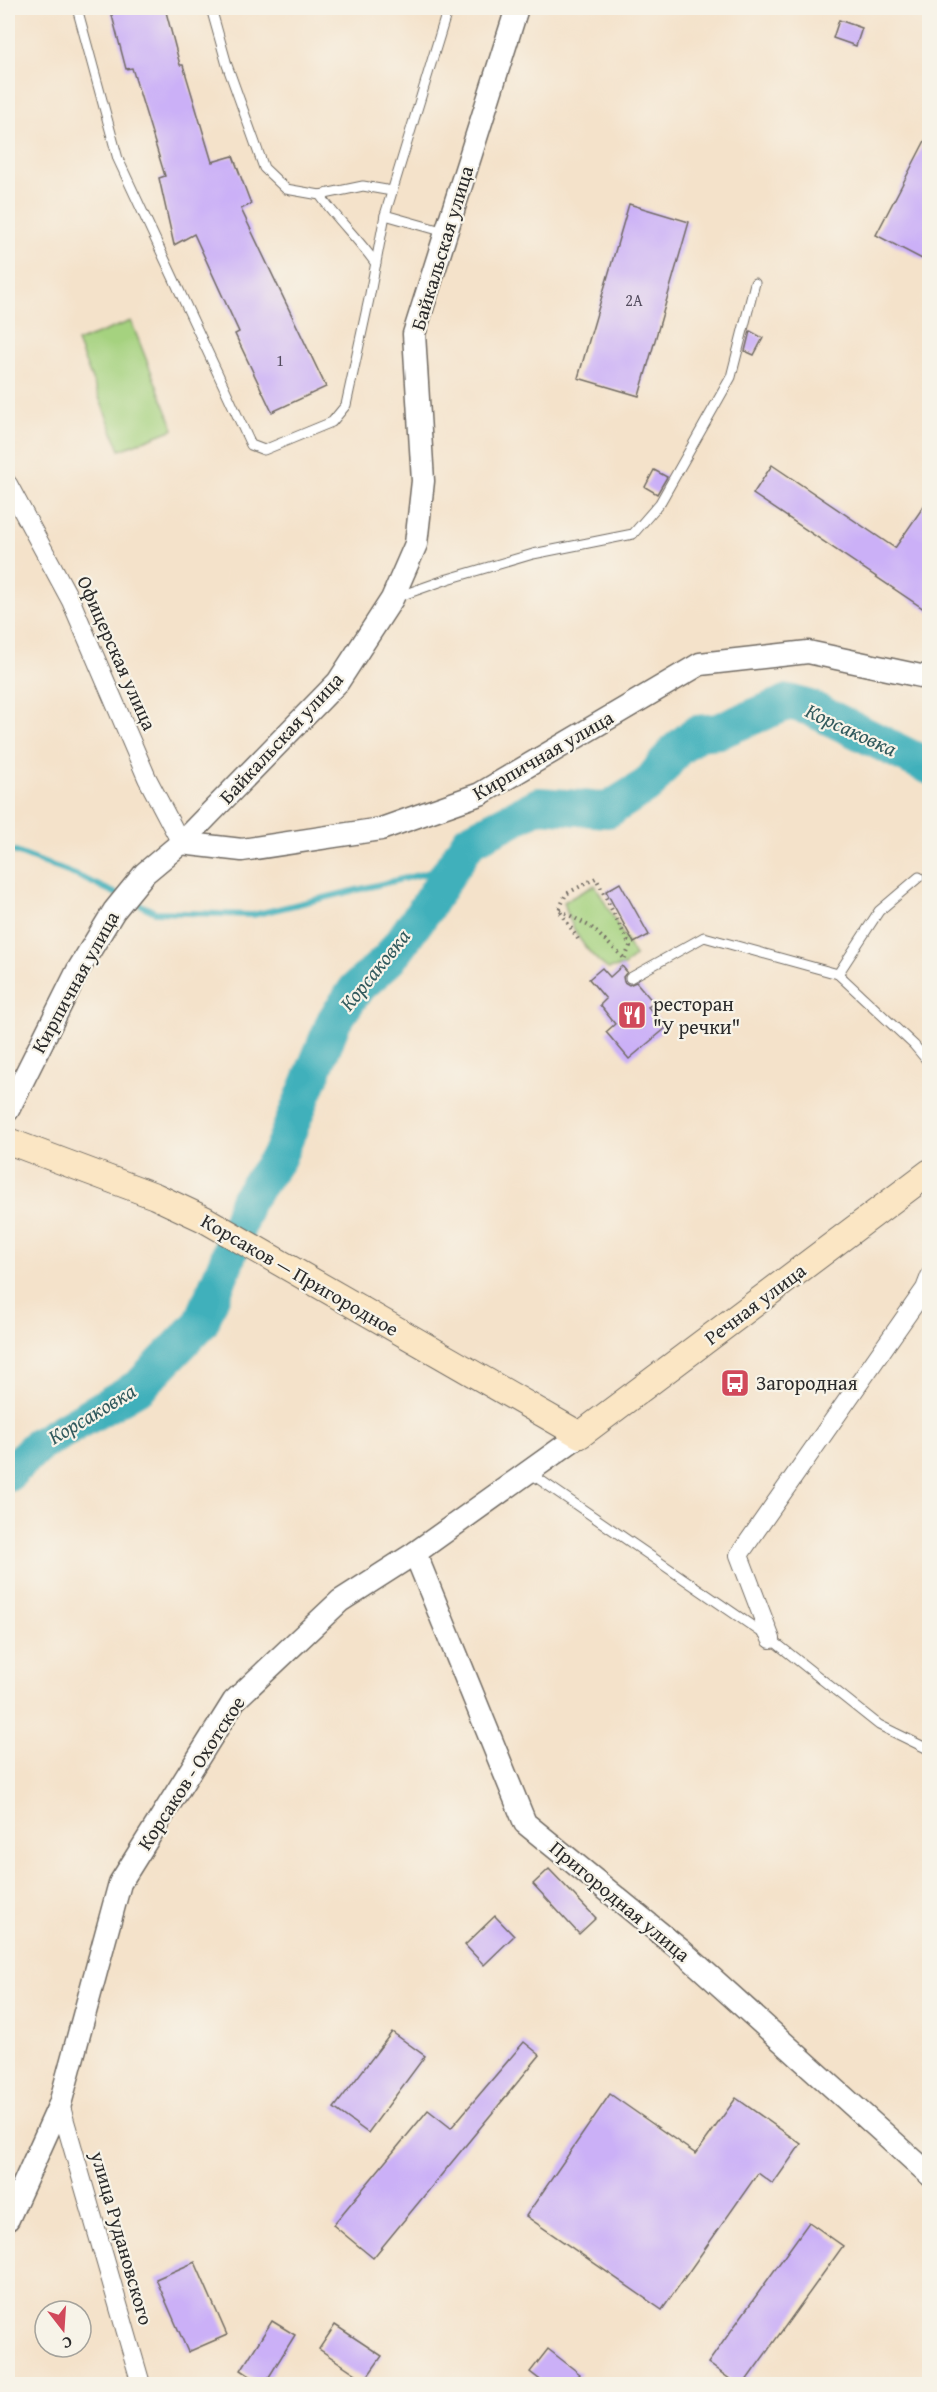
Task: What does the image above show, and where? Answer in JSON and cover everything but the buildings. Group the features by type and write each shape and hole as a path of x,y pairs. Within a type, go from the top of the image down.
{"main road":[{"name":"Корсаков — Пригородное","path":"8,1141 155,1196 204,1219 580,1435"},
{"name":"Речная улица","path":"580,1435 930,1172"}],"street":[{"name":"Байкальская улица","path":"181,843 338,682 392,599 416,544 423,481 414,334 517,8"},
{"name":"Офицерская улица","path":"8,484 70,601 147,778 181,843"},
{"name":"Кирпичная улица","path":"8,1110 78,970 114,910 145,873 181,843 242,850 381,829 480,794 700,664 808,652 930,678"},
{"path":"771,1639 739,1555 925,1289 930,1276"},
{"name":"Корсаков - Охотское","path":"8,2218 60,2104 120,1883 234,1701 340,1600 415,1553 530,1473 580,1435"},
{"name":"Пригородная улица","path":"415,1553 525,1823 683,1952 930,2175"},
{"name":"улица Рудановского","path":"60,2104 141,2385"}],"lane":[{"path":"77,8 118,159 251,445 264,450 332,422 346,405 385,215 448,8"},
{"path":"211,8 227,65 264,168 286,189 320,195 363,186 392,191"},
{"path":"320,195 335,217 362,243 376,264"},
{"path":"385,215 446,232"},
{"path":"392,599 448,579 533,554 633,534 660,503 731,377 755,283"},
{"path":"838,974 879,911 919,877"},
{"path":"634,976 704,937 838,974 914,1045 930,1064"},
{"path":"530,1473 771,1639 879,1725 930,1750"}],"path":[{"path":"559,910 566,894 596,878 630,946 625,958"},
{"path":"559,910 578,939"},
{"path":"559,910 591,927 625,958 634,976"}],"green space":[{"path":"131,321 174,429 120,450 77,342"},
{"path":"595,885 635,956 624,966 608,969 592,955 580,940 567,912 564,902"}],"waterway":[{"name":"Корсаковка","path":"8,1474 37,1446 140,1386 201,1323 227,1260 247,1200 278,1158 334,1021 356,989 389,959 424,911 469,841 539,805 608,810 649,784 675,751 697,733 719,731 789,702 810,708 930,767"},
{"path":"130,900 155,912 253,915 427,873 469,841"},
{"path":"8,849 78,876 121,896"}],"place":[{"name":"ресторан \"У речки\"","path":"632,1015"},
{"name":"Загородная","path":"735,1383"}]}
